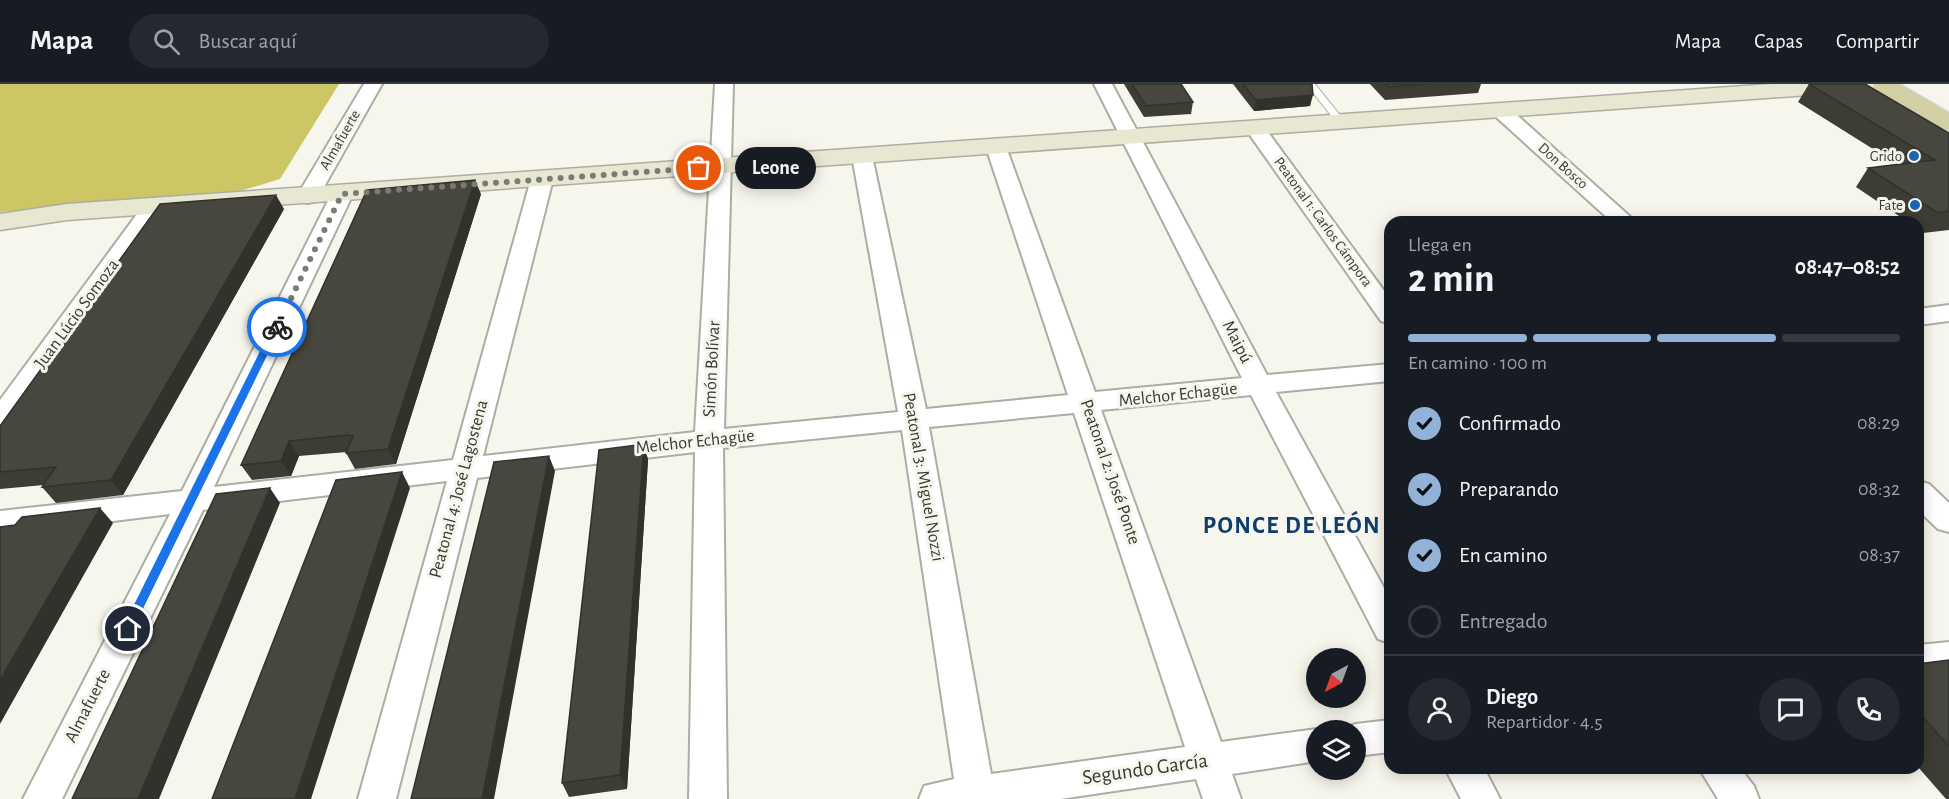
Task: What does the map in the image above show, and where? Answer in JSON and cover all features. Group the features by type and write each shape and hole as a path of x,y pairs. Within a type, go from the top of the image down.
{"main road":[{"path":"1855,84 1949,141"},
{"path":"0,222 45,214 1864,84"},
{"path":"1884,84 1949,123"}],"street":[{"name":"Almafuerte","path":"308,196 372,84"},
{"name":"Simón Bolívar","path":"708,799 709,440 724,84"},
{"name":"Maipú","path":"1103,84 1260,387 1384,618"},
{"name":"Don Bosco","path":"1501,111 1618,216"},
{"name":"Peatonal 1: Carlos Cámpora","path":"1255,128 1384,308"},
{"name":"Peatonal 2: José Ponte","path":"996,147 1222,799"},
{"name":"Peatonal 3: Miguel Nozzi","path":"862,156 914,420 975,796"},
{"name":"Peatonal 4: José Lagostena","path":"377,799 542,179"},
{"name":"Almafuerte","path":"42,799 192,501 342,194"},
{"name":"Juan Lúcio Somoza","path":"0,420 154,207"},
{"path":"1924,316 1949,313"},
{"name":"Melchor Echagüe","path":"0,523 709,440 1260,387 1384,373"},
{"path":"1924,498 1949,521"},
{"path":"1924,659 1949,656"},
{"path":"1366,739 1384,737"},
{"name":"Segundo García","path":"938,799 975,796 1208,759 1306,746"},
{"path":"1467,774 1481,799"},
{"path":"1722,774 1740,799"}],"lane":[{"path":"1310,84 1340,121"}],"shaded area":[{"path":"0,84 339,84 280,179 234,193 0,212"}],"building":[{"path":"1132,84 1181,84 1193,102 1146,106"},
{"path":"1243,84 1312,84 1313,95 1256,100"},
{"path":"1386,84 1427,84 1389,87"},
{"path":"1809,84 1865,84 1949,133 1949,211 1938,213 1868,168 1935,160"},
{"path":"475,180 388,449 346,453 353,436 348,435 289,441 281,461 241,465 367,190"},
{"path":"276,195 111,480 42,487 56,467 0,472 0,426 160,204"},
{"path":"644,444 620,775 562,783 599,450"},
{"path":"549,456 482,799 411,799 494,462"},
{"path":"402,472 295,799 212,799 336,480"},
{"path":"270,488 138,799 72,799 216,494"},
{"path":"100,508 0,680 0,527 15,525 22,517"},
{"path":"1949,660 1949,746 1924,719 1924,663"}],"way so far":[{"path":"277,327 342,194 699,168"}],"place":[{"name":"Grido","path":"1914,156"},
{"name":"Leone","path":"699,168"},
{"name":"Fate","path":"1915,205"}],"district":[{"name":"PONCE DE LEÓN","path":"1292,526"}],"route":[{"path":"128,629 277,327"}]}
